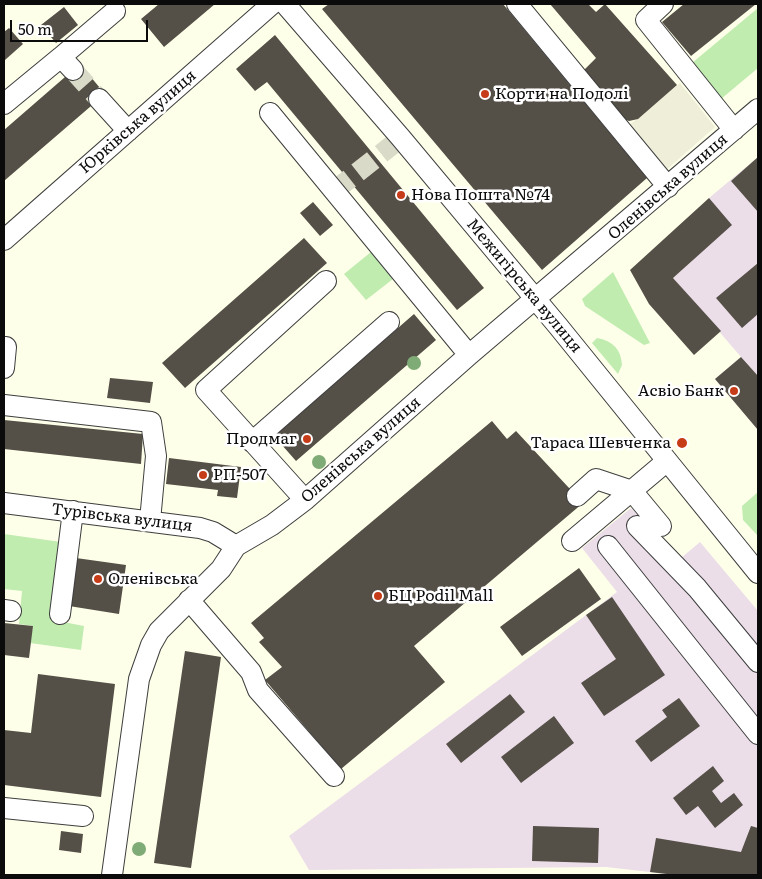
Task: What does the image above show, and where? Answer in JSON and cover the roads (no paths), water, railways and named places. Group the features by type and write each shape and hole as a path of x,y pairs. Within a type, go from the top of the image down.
{"street":[{"name":"Юрківська вулиця","path":"4,240 272,4"},
{"name":"Межигірська вулиця","path":"285,4 401,138 536,300 758,573"},
{"path":"517,4 668,187"},
{"path":"663,4 646,20 734,130"},
{"path":"4,104 67,63 115,11"},
{"path":"99,99 128,130"},
{"name":"Оленівська вулиця","path":"112,875 139,679 151,645 159,631 221,569 236,546 272,525 305,500 469,355 536,300 758,109"},
{"path":"270,113 469,355"},
{"path":"305,500 206,390 326,281"},
{"path":"252,442 389,322"},
{"path":"4,347 6,347 4,368"},
{"path":"4,405 151,422 156,456 150,521"},
{"path":"572,541 667,461"},
{"path":"577,496 596,479 632,490 661,526"},
{"name":"Турівська вулиця","path":"4,503 200,528 213,532 236,546"},
{"path":"60,614 73,511"},
{"path":"637,526 697,588 758,662"},
{"path":"608,546 758,734"},
{"path":"189,600 251,672 258,690 334,776"},
{"path":"4,808 83,816"}],"tunnel":[{"path":"73,70 99,99"},
{"path":"334,191 401,138"}],"place":[{"name":"Корти на Подолі","path":"485,94"},
{"name":"Нова Пошта №74","path":"401,195"},
{"name":"Асвіо Банк","path":"734,391"},
{"name":"Продмаг","path":"307,439"},
{"name":"Тараса Шевченка","path":"682,443"},
{"name":"РП-507","path":"203,475"},
{"name":"Оленівська","path":"98,579"},
{"name":"БЦ Podil Mall","path":"378,596"}]}
